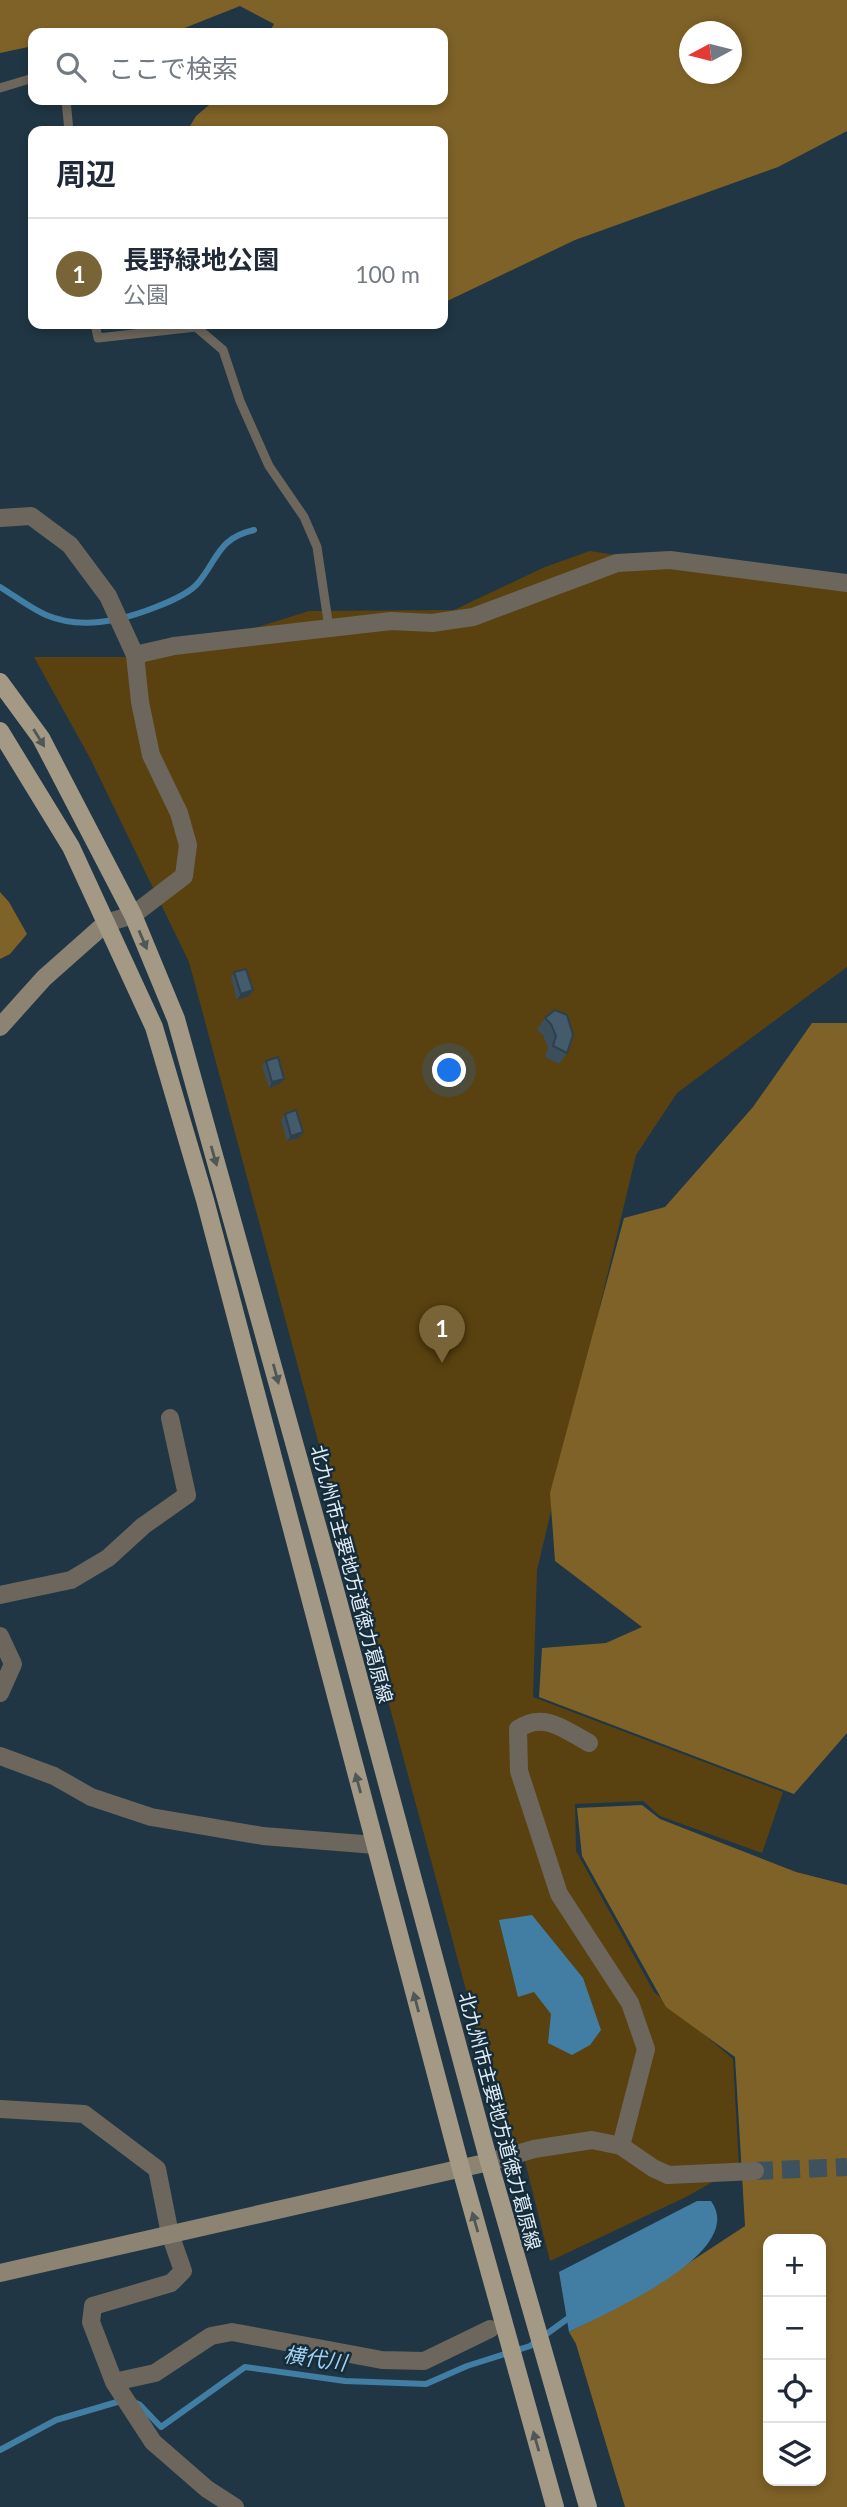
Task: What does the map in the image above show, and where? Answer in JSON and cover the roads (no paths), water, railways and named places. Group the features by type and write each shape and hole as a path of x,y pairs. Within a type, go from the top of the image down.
{"main road":[{"name":"北九州市主要地方道徳力葛原線","path":"0,682 41,738 133,915 176,1019 330,1572 489,2162 589,2507"},
{"path":"0,731 71,847 154,1027 189,1147 461,2169 555,2507"}],"street":[{"path":"0,518 31,516 70,545 108,596 135,655 140,702 151,755 179,813 188,845 184,876 133,915 106,923 44,978 0,1027"},
{"path":"135,655 174,646 391,621 432,623 473,617 617,563 670,560 847,583"},
{"path":"0,1595 71,1580 108,1558 144,1526 187,1495 170,1418"},
{"path":"0,1636 13,1664 0,1693"},
{"path":"589,1743 547,1721 530,1720 518,1728 519,1771 559,1894 631,2003 646,2049 621,2146"},
{"path":"0,1756 54,1776 91,1797 151,1817 263,1836 374,1845"},
{"path":"0,2109 84,2114 158,2169 170,2234 183,2271 171,2283 93,2306 91,2322 114,2382 153,2442 207,2489 235,2507"},
{"path":"0,2273 461,2169 534,2149 592,2140 621,2146 668,2175 755,2171"},
{"path":"114,2382 155,2372 211,2336 232,2332 382,2360 424,2361 490,2329"}],"lane":[{"path":"0,88 28,80"},
{"path":"66,105 69,126"},
{"path":"96,329 98,338 178,329"},
{"path":"198,329 223,350 240,401 270,466 304,517 317,547 329,628"}],"water":[{"path":"532,1915 583,1978 601,2030 590,2045 572,2055 548,2043 551,2014 534,1992 518,1997 499,1920"},
{"path":"697,2201 711,2201 717,2221 710,2241 692,2261 639,2296 569,2332 559,2272"}],"waterway":[{"path":"0,587 34,609 59,620 87,623 115,620 167,603 184,594 198,583 226,544 233,538 254,530"},
{"name":"横代川","path":"134,2402 161,2427 245,2367 345,2381 426,2384 467,2366 530,2346 574,2314"},
{"name":"横代川","path":"0,2450 56,2420 124,2400"}],"tunnel":[{"path":"755,2171 847,2167"}],"place":[{"name":"長野緑地公園","path":"442,1363"}]}
